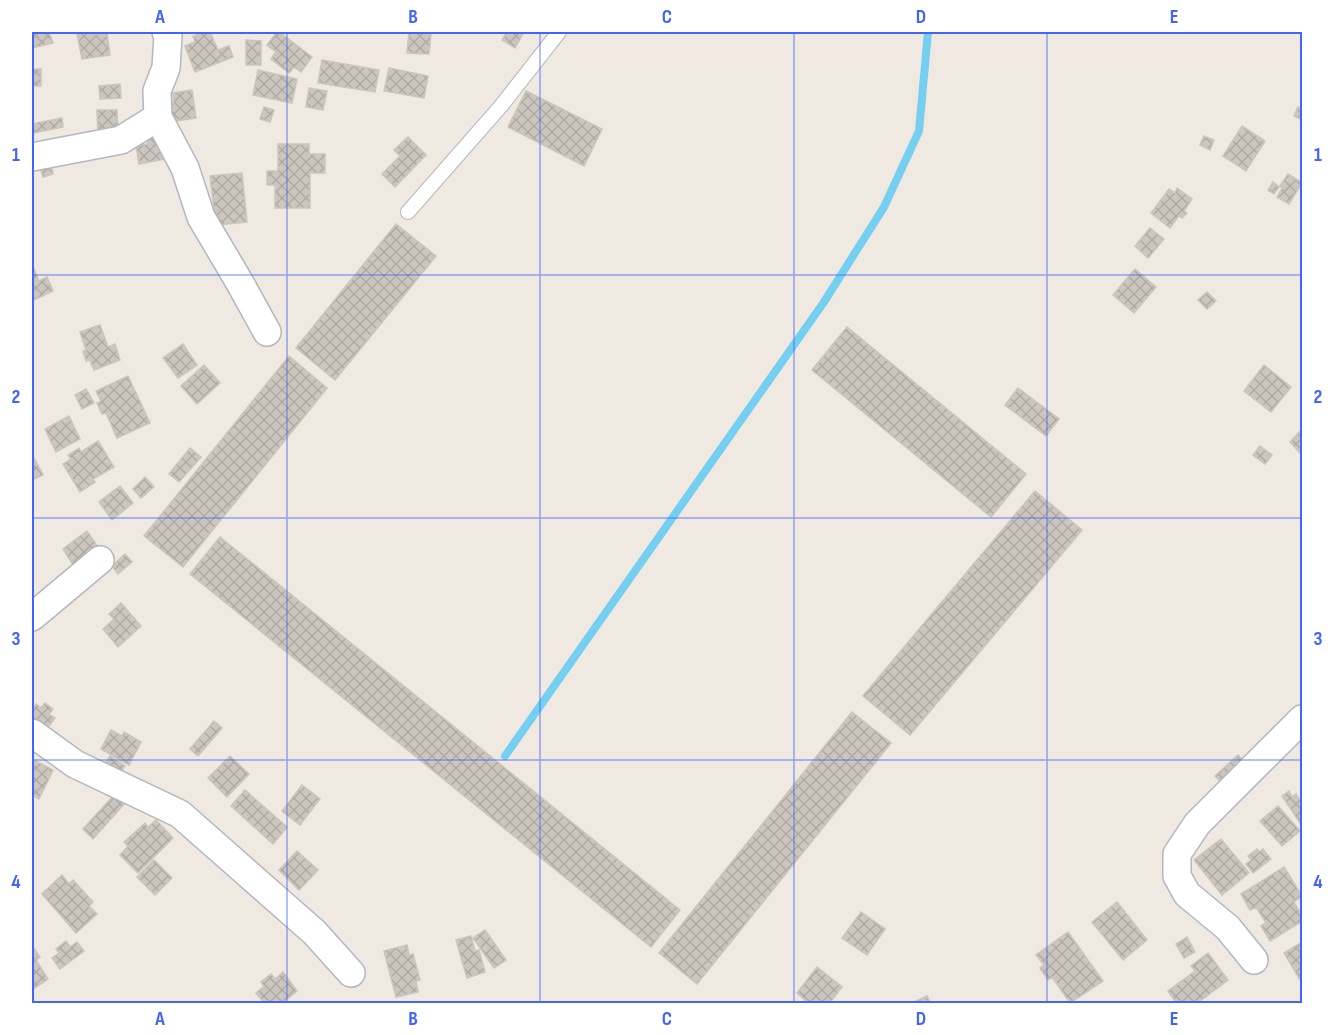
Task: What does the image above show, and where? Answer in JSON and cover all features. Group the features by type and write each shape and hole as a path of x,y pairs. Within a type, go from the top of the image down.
{"street":[{"path":"166,32 168,36 166,68 156,91 158,117 185,168 201,217 267,332"},
{"path":"32,157 121,140 158,117"},
{"path":"32,617 100,560"},
{"path":"1254,960 1228,928 1187,894 1177,876 1177,854 1197,824 1302,719"},
{"path":"32,733 75,764 180,814 314,932 351,973"}],"lane":[{"path":"408,212 501,106 559,32"}],"building":[{"path":"32,32 49,32 53,43 32,48"},
{"path":"94,32 94,35 107,33 110,55 82,59 77,34"},
{"path":"210,32 218,50 229,46 233,57 195,72 185,46 195,42 193,36"},
{"path":"277,32 312,57 301,72 294,67 289,73 271,59 276,52 267,45"},
{"path":"409,32 431,34 429,54 407,53"},
{"path":"507,32 524,32 515,48 502,40"},
{"path":"246,40 261,41 261,65 246,65"},
{"path":"322,60 379,70 375,92 318,83"},
{"path":"389,68 428,76 424,98 384,91"},
{"path":"32,69 41,69 41,86 32,86"},
{"path":"258,70 297,79 292,103 253,95"},
{"path":"120,84 121,98 100,99 99,86"},
{"path":"309,88 327,91 323,110 306,107"},
{"path":"192,90 196,118 168,122 165,104 174,103 173,93"},
{"path":"526,91 602,129 584,166 508,127"},
{"path":"264,107 274,110 270,122 260,119"},
{"path":"1298,107 1302,109 1300,119 1294,116"},
{"path":"97,110 117,110 118,133 98,134"},
{"path":"62,118 63,127 33,133 32,124"},
{"path":"1242,126 1265,141 1246,171 1223,156"},
{"path":"161,136 165,159 139,164 136,145 148,144 146,138"},
{"path":"1204,136 1214,140 1210,150 1200,145"},
{"path":"408,137 426,155 395,187 382,174 400,156 394,150"},
{"path":"278,144 309,144 309,154 325,154 325,173 310,173 310,208 275,208 275,185 267,185 267,171 278,171"},
{"path":"51,164 53,174 43,177 40,166"},
{"path":"242,173 247,222 216,225 210,176"},
{"path":"1288,174 1302,183 1289,204 1277,197 1282,188 1280,186"},
{"path":"1273,182 1279,187 1274,194 1268,190"},
{"path":"1177,188 1192,199 1184,211 1187,213 1182,218 1179,216 1170,228 1151,213 1169,189 1175,193"},
{"path":"396,224 436,256 335,380 296,348"},
{"path":"1150,228 1164,239 1148,258 1135,246"},
{"path":"32,264 39,281 47,277 53,291 32,301"},
{"path":"1135,269 1156,287 1134,313 1113,295"},
{"path":"1207,292 1216,301 1207,309 1198,300"},
{"path":"100,325 108,347 115,344 120,360 94,370 90,360 86,361 83,351 86,350 80,332"},
{"path":"847,327 1026,474 991,517 812,370"},
{"path":"183,344 197,365 178,378 163,358"},
{"path":"289,356 327,388 183,567 144,536"},
{"path":"204,365 220,383 197,404 181,386"},
{"path":"1264,365 1291,387 1271,412 1244,391"},
{"path":"128,376 150,423 117,438 106,413 102,414 97,403 101,401 96,391"},
{"path":"1018,388 1059,419 1046,436 1005,405"},
{"path":"86,389 94,403 82,409 75,395"},
{"path":"69,416 80,439 56,452 45,429"},
{"path":"1302,429 1302,455 1290,442"},
{"path":"98,441 114,467 93,479 95,482 80,492 63,464 71,459 68,455 79,448 81,452"},
{"path":"1260,446 1272,455 1265,464 1253,455"},
{"path":"190,448 201,457 179,482 169,474"},
{"path":"32,454 43,475 32,480"},
{"path":"145,477 154,487 141,498 133,489"},
{"path":"120,486 133,503 112,520 99,502"},
{"path":"1035,491 1082,530 910,735 863,696"},
{"path":"87,531 100,550 75,568 63,549"},
{"path":"220,537 680,910 651,947 190,574"},
{"path":"125,554 132,562 118,574 112,566"},
{"path":"121,603 141,626 118,647 103,629 114,619 109,614"},
{"path":"45,703 53,709 49,714 55,718 46,730 32,719 32,710 36,704 41,708"},
{"path":"852,712 891,743 697,984 659,953"},
{"path":"214,721 222,728 198,756 190,749"},
{"path":"111,730 122,736 124,732 141,742 129,765 101,749"},
{"path":"1238,755 1248,765 1225,786 1215,776"},
{"path":"110,756 125,766 119,775 104,765"},
{"path":"230,756 249,774 227,797 208,778"},
{"path":"32,759 53,770 39,799 32,795"},
{"path":"302,785 320,799 300,825 282,811"},
{"path":"245,790 287,827 273,844 231,806"},
{"path":"1289,791 1292,797 1296,794 1302,803 1302,826 1282,796"},
{"path":"115,794 125,803 93,839 83,829"},
{"path":"1278,806 1300,831 1282,846 1260,821"},
{"path":"156,820 173,838 138,873 120,855 128,846 124,842 145,823 148,827"},
{"path":"1221,839 1249,873 1222,895 1194,860"},
{"path":"1257,849 1259,852 1263,849 1271,859 1253,873 1246,864 1251,860 1248,856"},
{"path":"297,851 318,870 299,890 279,870"},
{"path":"154,860 172,878 155,895 137,877"},
{"path":"1284,867 1302,896 1294,902 1302,916 1302,921 1270,941 1261,926 1266,923 1256,907 1250,910 1241,894"},
{"path":"62,875 69,884 73,880 93,902 89,906 97,914 76,933 42,894"},
{"path":"1117,902 1147,940 1123,960 1092,922"},
{"path":"861,912 885,929 867,955 842,938"},
{"path":"485,930 506,960 494,968 473,938"},
{"path":"1068,932 1103,981 1070,1003 1052,977 1048,980 1040,968 1044,965 1036,955"},
{"path":"471,936 475,951 479,950 485,972 467,978 456,940"},
{"path":"1187,937 1195,952 1184,958 1176,944"},
{"path":"66,941 70,947 77,942 84,951 60,969 52,958 59,953 56,949"},
{"path":"1302,942 1302,983 1284,953"},
{"path":"407,945 409,955 413,954 420,980 416,981 418,992 396,997 384,951"},
{"path":"32,948 40,957 36,960 48,979 32,990"},
{"path":"1208,953 1228,980 1196,1004 1177,1004 1168,991 1195,971 1191,966"},
{"path":"817,967 842,987 829,1004 809,1004 797,993"},
{"path":"283,972 297,991 281,1004 265,1004 256,993 264,986 261,982 271,974 275,979"},
{"path":"927,996 931,1004 910,1004"}],"waterway":[{"path":"505,756 824,302 884,207 919,131 928,32"}]}
